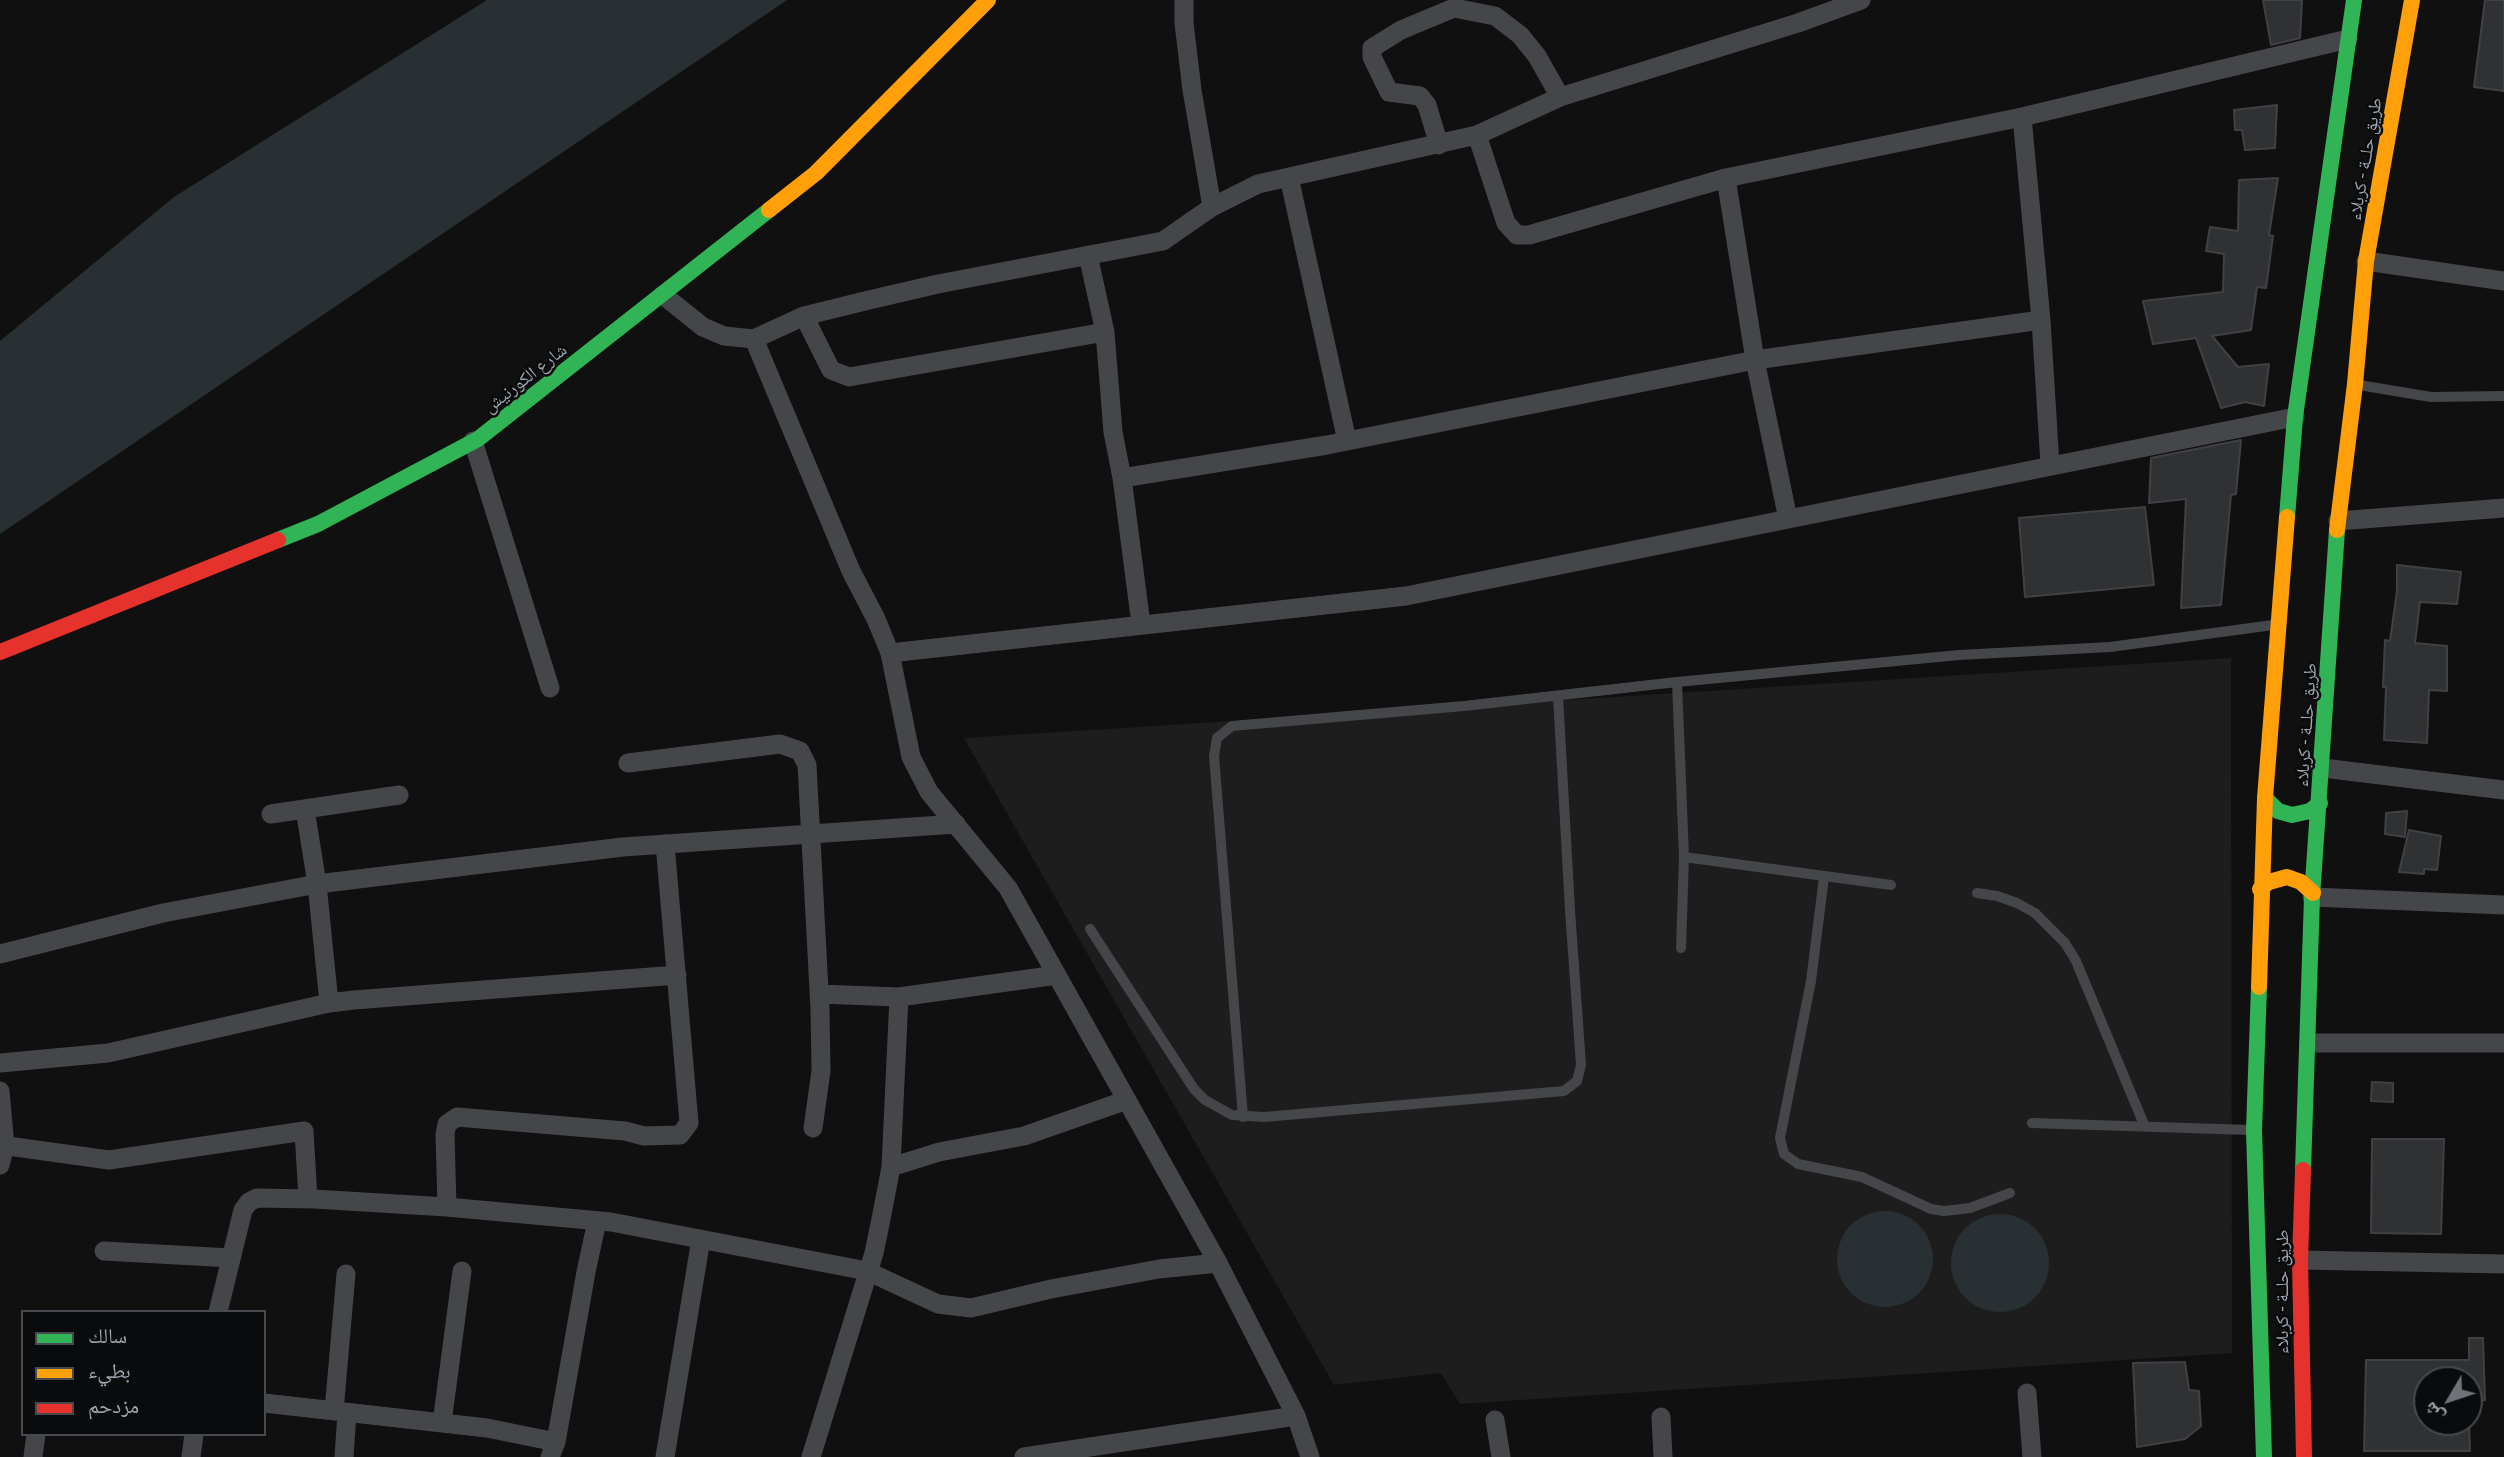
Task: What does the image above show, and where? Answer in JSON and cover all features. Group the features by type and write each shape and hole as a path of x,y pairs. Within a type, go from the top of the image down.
{"main road":[{"name":"شارع الكورنيش","path":"0,652 318,524 473,441 816,173 988,0"},
{"name":"طريق حلــة - كربلاء","path":"2264,1457 2254,1130 2265,797 2295,417 2354,0"},
{"name":"طريق حلــة - كربلاء","path":"2304,1457 2300,1259 2312,895 2323,768 2338,521 2367,261 2412,0"},
{"path":"2265,797 2278,811 2292,816 2310,811 2320,803"},
{"path":"2260,889 2269,882 2287,877 2301,882 2312,895"}],"street":[{"path":"1184,0 1192,90 1212,207"},
{"path":"663,295 704,327 724,336 754,340 804,316 937,284 1163,240 1212,207 1258,184 1477,135 1560,97 1798,23 1861,0"},
{"path":"1439,145 1427,105 1420,96 1389,92 1372,57 1372,48 1401,30 1454,8 1495,16 1520,35 1537,56 1560,97"},
{"path":"1477,135 1506,223 1517,235 1530,235 1726,178 2022,117 2348,39"},
{"path":"2022,117 2041,320 2050,465"},
{"path":"1289,177 1347,441"},
{"path":"1726,178 1755,360 1788,519"},
{"path":"1088,255 1105,332 1113,432 1122,478 1141,624"},
{"path":"2367,261 2504,281"},
{"path":"804,316 831,370 849,377 1105,332"},
{"path":"1122,478 1347,441 1755,360 2041,320"},
{"path":"754,340 850,571 876,619 890,653 911,757 929,792 1008,888 1218,1263 1296,1416 1310,1457"},
{"path":"890,653 1406,596 2295,417"},
{"path":"473,441 550,688"},
{"path":"2338,521 2504,508"},
{"path":"628,763 779,744 800,751 807,765 819,994 821,1071 813,1128"},
{"path":"2323,768 2504,790"},
{"path":"271,814 399,795"},
{"path":"305,809 317,884 329,1003"},
{"path":"0,954 163,913 317,884 623,847 956,824"},
{"path":"447,1207 445,1134 447,1124 457,1117 625,1131 644,1136 680,1135 689,1123 666,844"},
{"path":"2312,895 2504,905"},
{"path":"0,1063 108,1053 329,1003 677,975"},
{"path":"819,994 899,997 1057,975"},
{"path":"811,1457 874,1253 891,1167 899,997"},
{"path":"2309,1043 2504,1043"},
{"path":"0,1091 2,1152 109,1160 304,1131 308,1199"},
{"path":"891,1167 939,1152 1024,1136 1127,1100"},
{"path":"218,1310 243,1210 249,1202 257,1198 447,1207 597,1221 867,1271 938,1304 971,1308 1051,1289 1159,1269 1218,1263"},
{"path":"266,1402 442,1423 553,1449 597,1221"},
{"path":"666,1457 701,1239"},
{"path":"104,1251 231,1258"},
{"path":"2300,1259 2504,1264"},
{"path":"442,1423 462,1270"},
{"path":"344,1457 341,1412 346,1274"},
{"path":"2027,1393 2032,1457"},
{"path":"1024,1457 1296,1416"},
{"path":"1661,1417 1663,1457"},
{"path":"1495,1420 1501,1457"},
{"path":"33,1457 36,1436"},
{"path":"191,1457 194,1436"}],"lane":[{"path":"2355,384 2431,397 2504,396"},
{"path":"1243,1117 1214,756 1217,738 1232,726 1959,655 2110,647 2277,624"},
{"path":"1677,682 1684,857 1681,948"},
{"path":"1090,929 1194,1089 1218,1109 1243,1117 1291,1115 1564,1091 1577,1082 1581,1065 1558,696"},
{"path":"1684,857 1891,885"},
{"path":"1824,877 1811,981 1780,1138 1784,1154 1798,1164 1862,1177 1931,1209 1944,1211 1970,1208 2010,1193"},
{"path":"1977,893 2017,903 2051,927 2065,943 2076,961 2145,1127"},
{"path":"2032,1123 2254,1130"}],"shaded area":[{"path":"487,0 787,0 0,534 0,341 174,197"},
{"path":"2231,658 2232,1353 1460,1404 1441,1373 1334,1385 964,738"},
{"path":"1885,1211 1903,1215 1919,1225 1929,1241 1933,1259 1929,1277 1919,1293 1903,1303 1885,1307 1867,1303 1851,1293 1841,1277 1837,1259 1841,1241 1851,1225 1867,1215"},
{"path":"2000,1214 2019,1218 2034,1229 2045,1244 2049,1263 2045,1282 2034,1297 2019,1308 2000,1312 1981,1308 1966,1297 1955,1282 1951,1263 1955,1244 1966,1229 1981,1218"}],"building":[{"path":"2263,0 2302,0 2300,38 2271,45"},
{"path":"2485,0 2504,0 2504,91 2474,87"},
{"path":"2277,105 2275,148 2245,150 2242,130 2235,130 2234,110"},
{"path":"2278,178 2269,235 2273,236 2266,288 2257,287 2251,330 2212,336 2238,367 2269,364 2264,406 2245,402 2221,408 2196,338 2153,344 2143,301 2223,292 2224,254 2206,251 2210,227 2238,231 2239,180"},
{"path":"2241,440 2236,494 2231,495 2221,605 2181,608 2186,499 2149,503 2151,458"},
{"path":"2145,507 2154,585 2025,597 2019,518"},
{"path":"2397,565 2461,572 2457,604 2420,602 2415,643 2447,646 2447,691 2429,690 2427,743 2384,740 2385,640 2390,641 2397,591"},
{"path":"2407,811 2405,837 2385,834 2386,813"},
{"path":"2409,830 2441,836 2437,870 2424,869 2424,874 2399,872"},
{"path":"2372,1082 2393,1083 2393,1102 2371,1101"},
{"path":"2372,1139 2444,1139 2441,1234 2371,1233"},
{"path":"2469,1338 2483,1338 2485,1400 2483,1366 2413,1366 2413,1436 2469,1436 2470,1451 2364,1451 2366,1360 2469,1360"},
{"path":"2185,1362 2189,1390 2199,1391 2201,1426 2185,1439 2137,1447 2133,1363"}],"traffic: fast":[{"path":"2287,517 2295,417 2354,0"},
{"path":"278,540 318,524 478,439 769,210"},
{"path":"2303,1170 2312,897 2337,530"},
{"path":"2265,798 2278,811 2292,815 2310,811 2320,803"},
{"path":"2259,987 2254,1130 2264,1457"}],"traffic: slow":[{"path":"769,210 816,173 988,0"},
{"path":"2337,530 2355,384 2366,261 2412,0"},
{"path":"2259,987 2265,798 2287,517"},
{"path":"2260,889 2269,882 2287,877 2301,882 2313,893"}],"traffic: jam":[{"path":"0,652 278,540"},
{"path":"2303,1170 2300,1260 2304,1457"}]}
